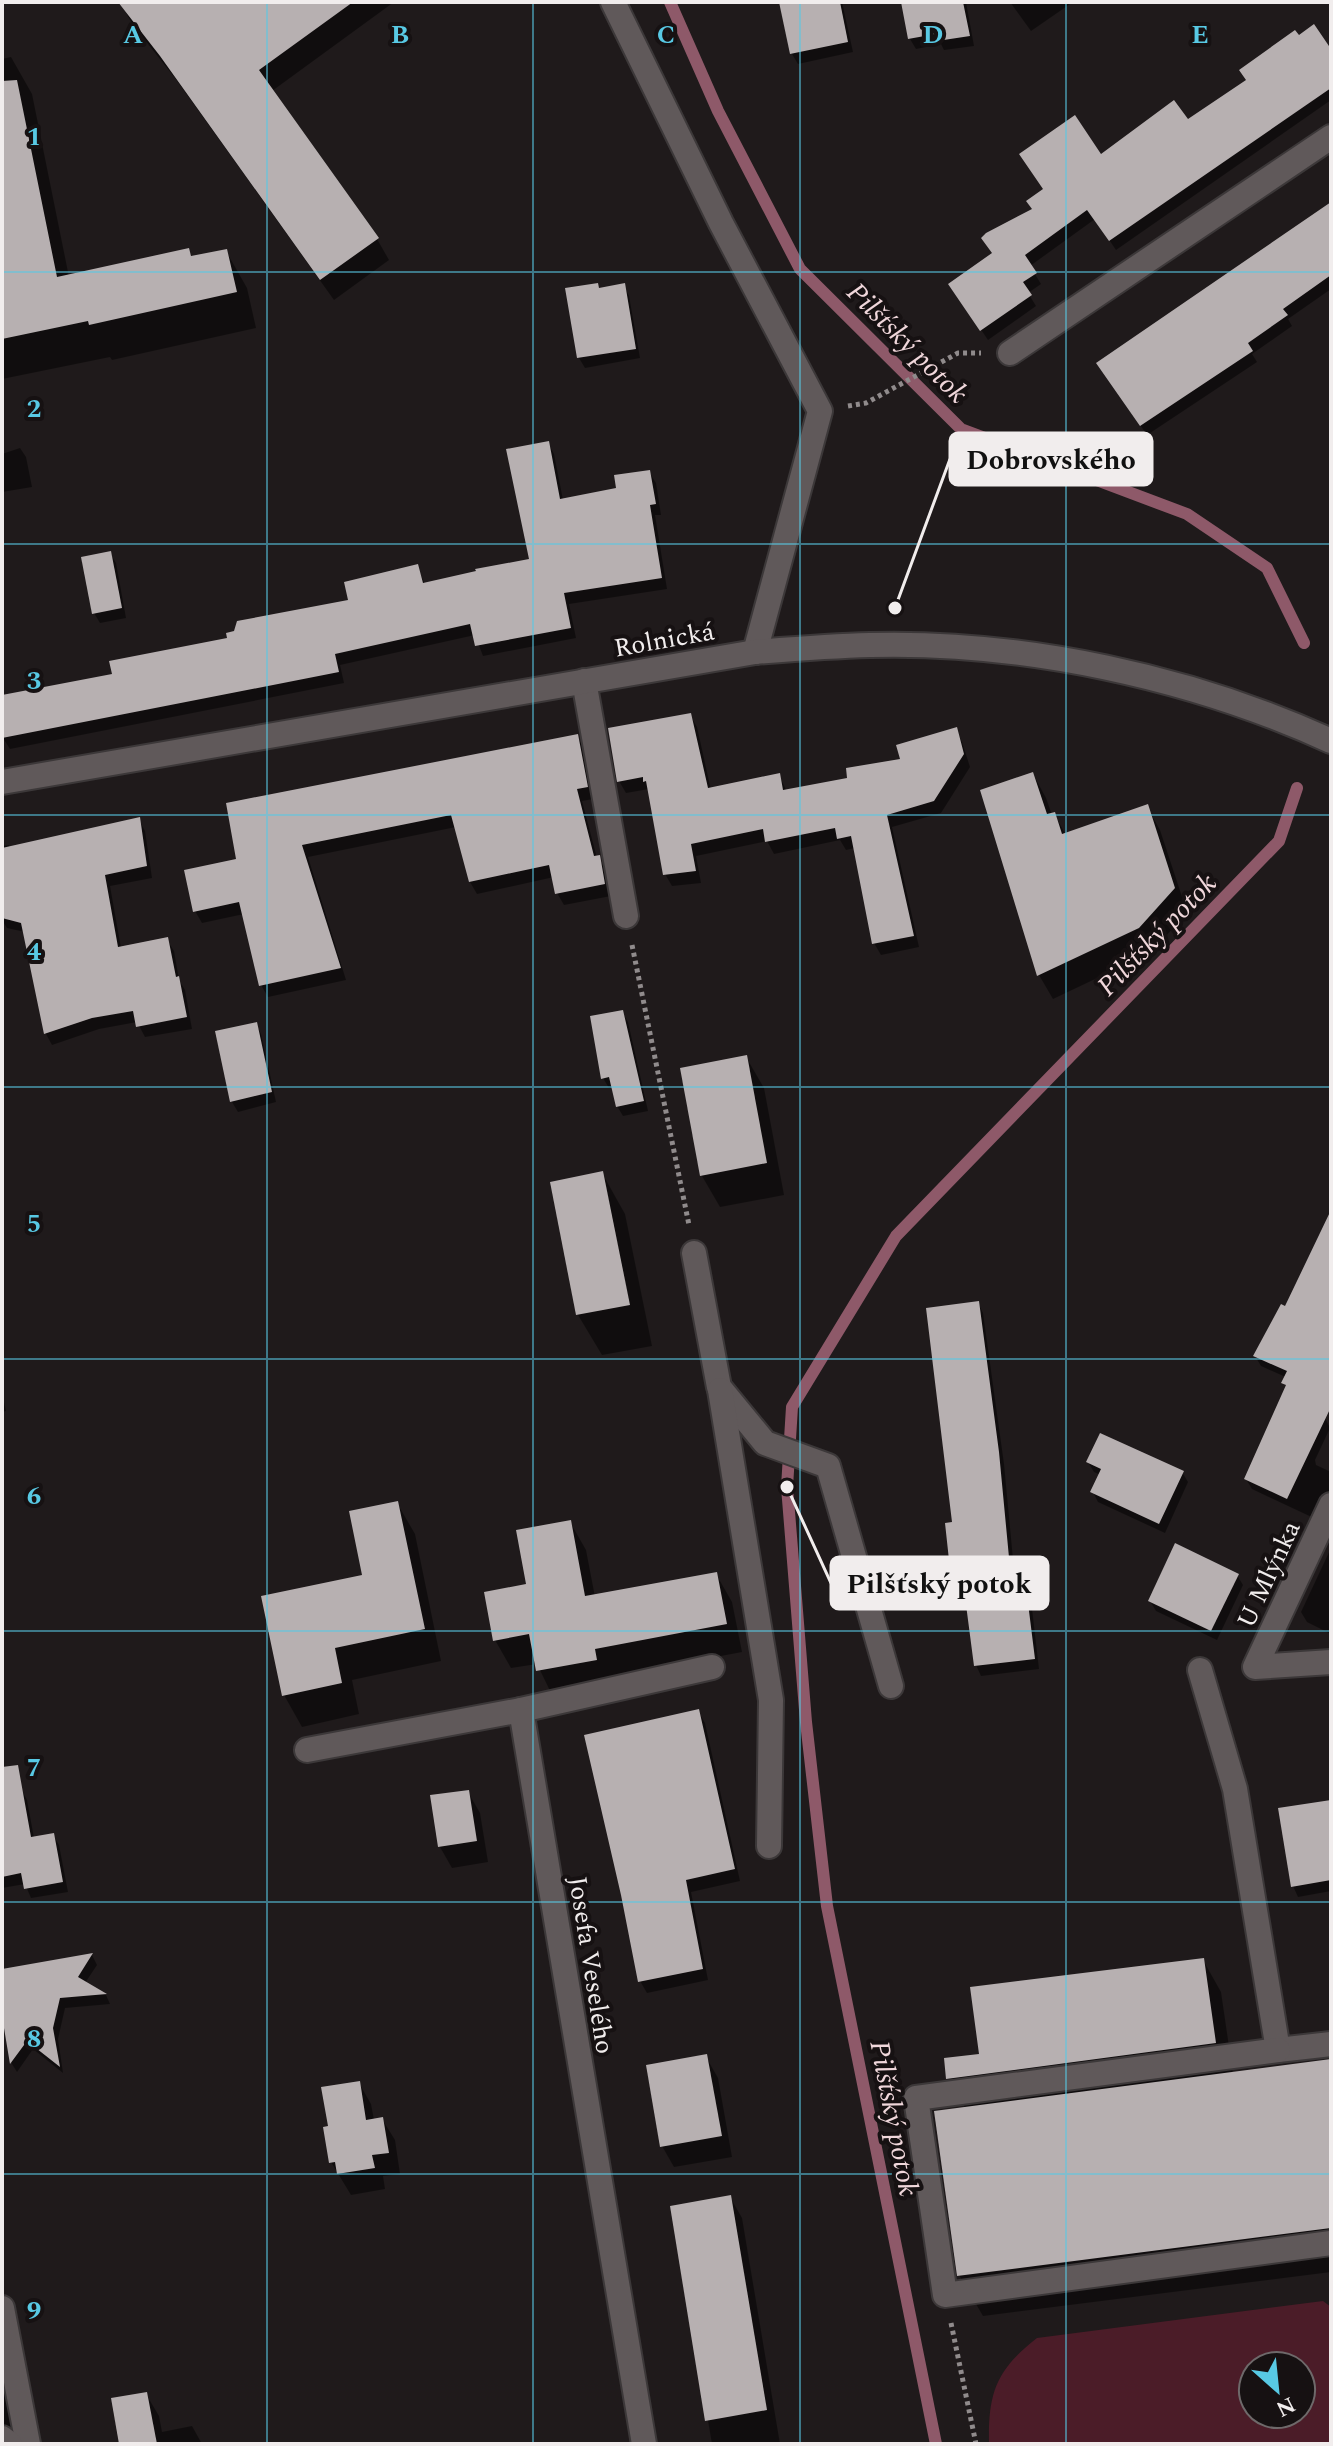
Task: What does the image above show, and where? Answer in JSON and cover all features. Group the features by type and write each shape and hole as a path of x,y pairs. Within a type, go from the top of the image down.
{"street":[{"path":"613,2 721,223 820,411 755,652"},
{"path":"1010,353 1331,137"},
{"name":"Rolnická","path":"2,782 755,652 872,645 989,650 1104,667 1189,689 1331,741"},
{"path":"584,681 626,916"},
{"path":"694,1253 771,1700 769,1846"},
{"path":"719,1387 765,1443 828,1466 891,1686"},
{"name":"U Mlýnka","path":"1331,1505 1255,1667 1331,1662"},
{"path":"307,1750 521,1710 712,1667"},
{"path":"1200,1670 1235,1789 1278,2050"},
{"name":"Josefa Veselého","path":"521,1710 644,2444"},
{"path":"1331,2044 916,2098 945,2295 1331,2243"},
{"path":"2,2308 28,2444"},
{"path":"2,2438 10,2444"}],"path":[{"path":"866,403 958,353"},
{"path":"626,916 694,1253"},
{"path":"945,2295 976,2444"}],"shaded area":[{"path":"1323,2301 1331,2307 1331,2444 989,2444 990,2410 997,2384 1023,2350 1037,2338"}],"building":[{"path":"118,2 353,2 259,70 379,238 320,280"},
{"path":"779,2 840,2 848,42 790,54"},
{"path":"901,2 963,2 970,36 937,41 936,34 908,39"},
{"path":"1314,24 1331,49 1331,88 1109,241 1087,210 1025,255 1037,273 1023,282 1032,295 980,331 948,284 992,253 981,238 986,233 1032,209 1026,201 1043,189 1019,154 1075,115 1101,154 1174,100 1188,119 1246,80 1239,70 1295,30 1299,35"},
{"path":"17,80 57,277 189,248 191,256 227,249 237,292 89,325 88,321 2,339 2,81"},
{"path":"1331,202 1331,275 1283,309 1288,315 1248,343 1253,351 1140,426 1096,363"},
{"path":"598,283 599,288 625,283 636,349 577,358 565,288"},
{"path":"549,441 560,499 616,488 614,475 650,470 656,504 650,505 662,578 564,593 571,628 475,646 470,624 335,654 339,672 2,738 2,695 112,674 109,661 227,638 226,633 234,631 237,621 348,600 344,582 418,564 423,583 529,559 506,449"},
{"path":"111,551 122,608 92,614 81,557"},
{"path":"691,713 708,788 780,773 783,790 847,778 846,768 900,759 896,745 957,727 964,754 934,801 887,815 914,936 872,944 851,836 837,839 835,828 765,842 763,829 691,844 696,871 663,875 646,781 643,782 643,777 617,782 608,728"},
{"path":"578,734 588,787 577,789 594,856 600,855 605,884 555,894 549,865 469,882 451,815 302,845 341,968 259,986 239,902 193,912 184,870 236,859 226,803"},
{"path":"1033,772 1047,814 1055,812 1062,834 1148,804 1175,888 1139,928 1037,976 980,790"},
{"path":"140,817 147,866 105,875 118,947 168,937 187,1017 136,1027 133,1011 92,1018 44,1034 21,923 2,918 2,848"},
{"path":"623,1010 644,1101 616,1107 609,1077 601,1079 590,1016"},
{"path":"257,1022 272,1092 230,1102 215,1031"},
{"path":"747,1055 767,1163 700,1176 680,1068"},
{"path":"603,1171 630,1305 576,1315 550,1182"},
{"path":"1331,1210 1331,1407 1287,1499 1244,1479 1286,1385 1281,1383 1287,1371 1253,1356 1281,1304 1285,1306"},
{"path":"979,1301 999,1452 1012,1589 1026,1587 1035,1659 974,1666 965,1597 961,1597 956,1559 949,1560 945,1523 952,1522 926,1308"},
{"path":"1100,1433 1184,1471 1159,1524 1090,1492 1101,1469 1086,1462"},
{"path":"398,1501 425,1629 335,1648 342,1683 282,1696 261,1596 362,1575 349,1511"},
{"path":"571,1520 585,1596 717,1572 727,1624 595,1649 597,1660 536,1671 529,1634 493,1641 484,1592 526,1584 516,1530"},
{"path":"1175,1543 1239,1574 1211,1631 1148,1601"},
{"path":"699,1709 735,1869 686,1880 703,1969 638,1982 584,1735"},
{"path":"18,1765 31,1837 54,1833 63,1882 24,1889 21,1873 2,1877 2,1767"},
{"path":"469,1790 477,1841 438,1847 430,1795"},
{"path":"1331,1800 1331,1880 1291,1887 1278,1808"},
{"path":"93,1953 78,1977 107,1994 60,1998 53,2028 60,2067 27,2041 10,2064 2,2016 2,1969"},
{"path":"1204,1958 1216,2043 946,2079 944,2058 979,2054 970,1987"},
{"path":"707,2054 722,2136 660,2147 646,2065"},
{"path":"1331,2059 1331,2228 957,2276 934,2111"},
{"path":"360,2081 366,2120 383,2117 389,2153 372,2155 375,2168 337,2174 335,2162 329,2163 323,2127 328,2126 321,2087"},
{"path":"731,2195 767,2410 705,2421 670,2206"},
{"path":"147,2392 157,2444 119,2444 111,2398"}],"waterway":[{"name":"Pilšťský potok","path":"670,2 718,111 800,269 961,429 1187,514 1267,568 1304,643"},
{"name":"Pilšťský potok","path":"936,2444 827,1906 806,1722 787,1487 792,1407 896,1236 1279,841 1297,788"}],"place":[{"name":"Dobrovského","path":"895,608"},
{"name":"Pilšťský potok","path":"787,1487"}]}
